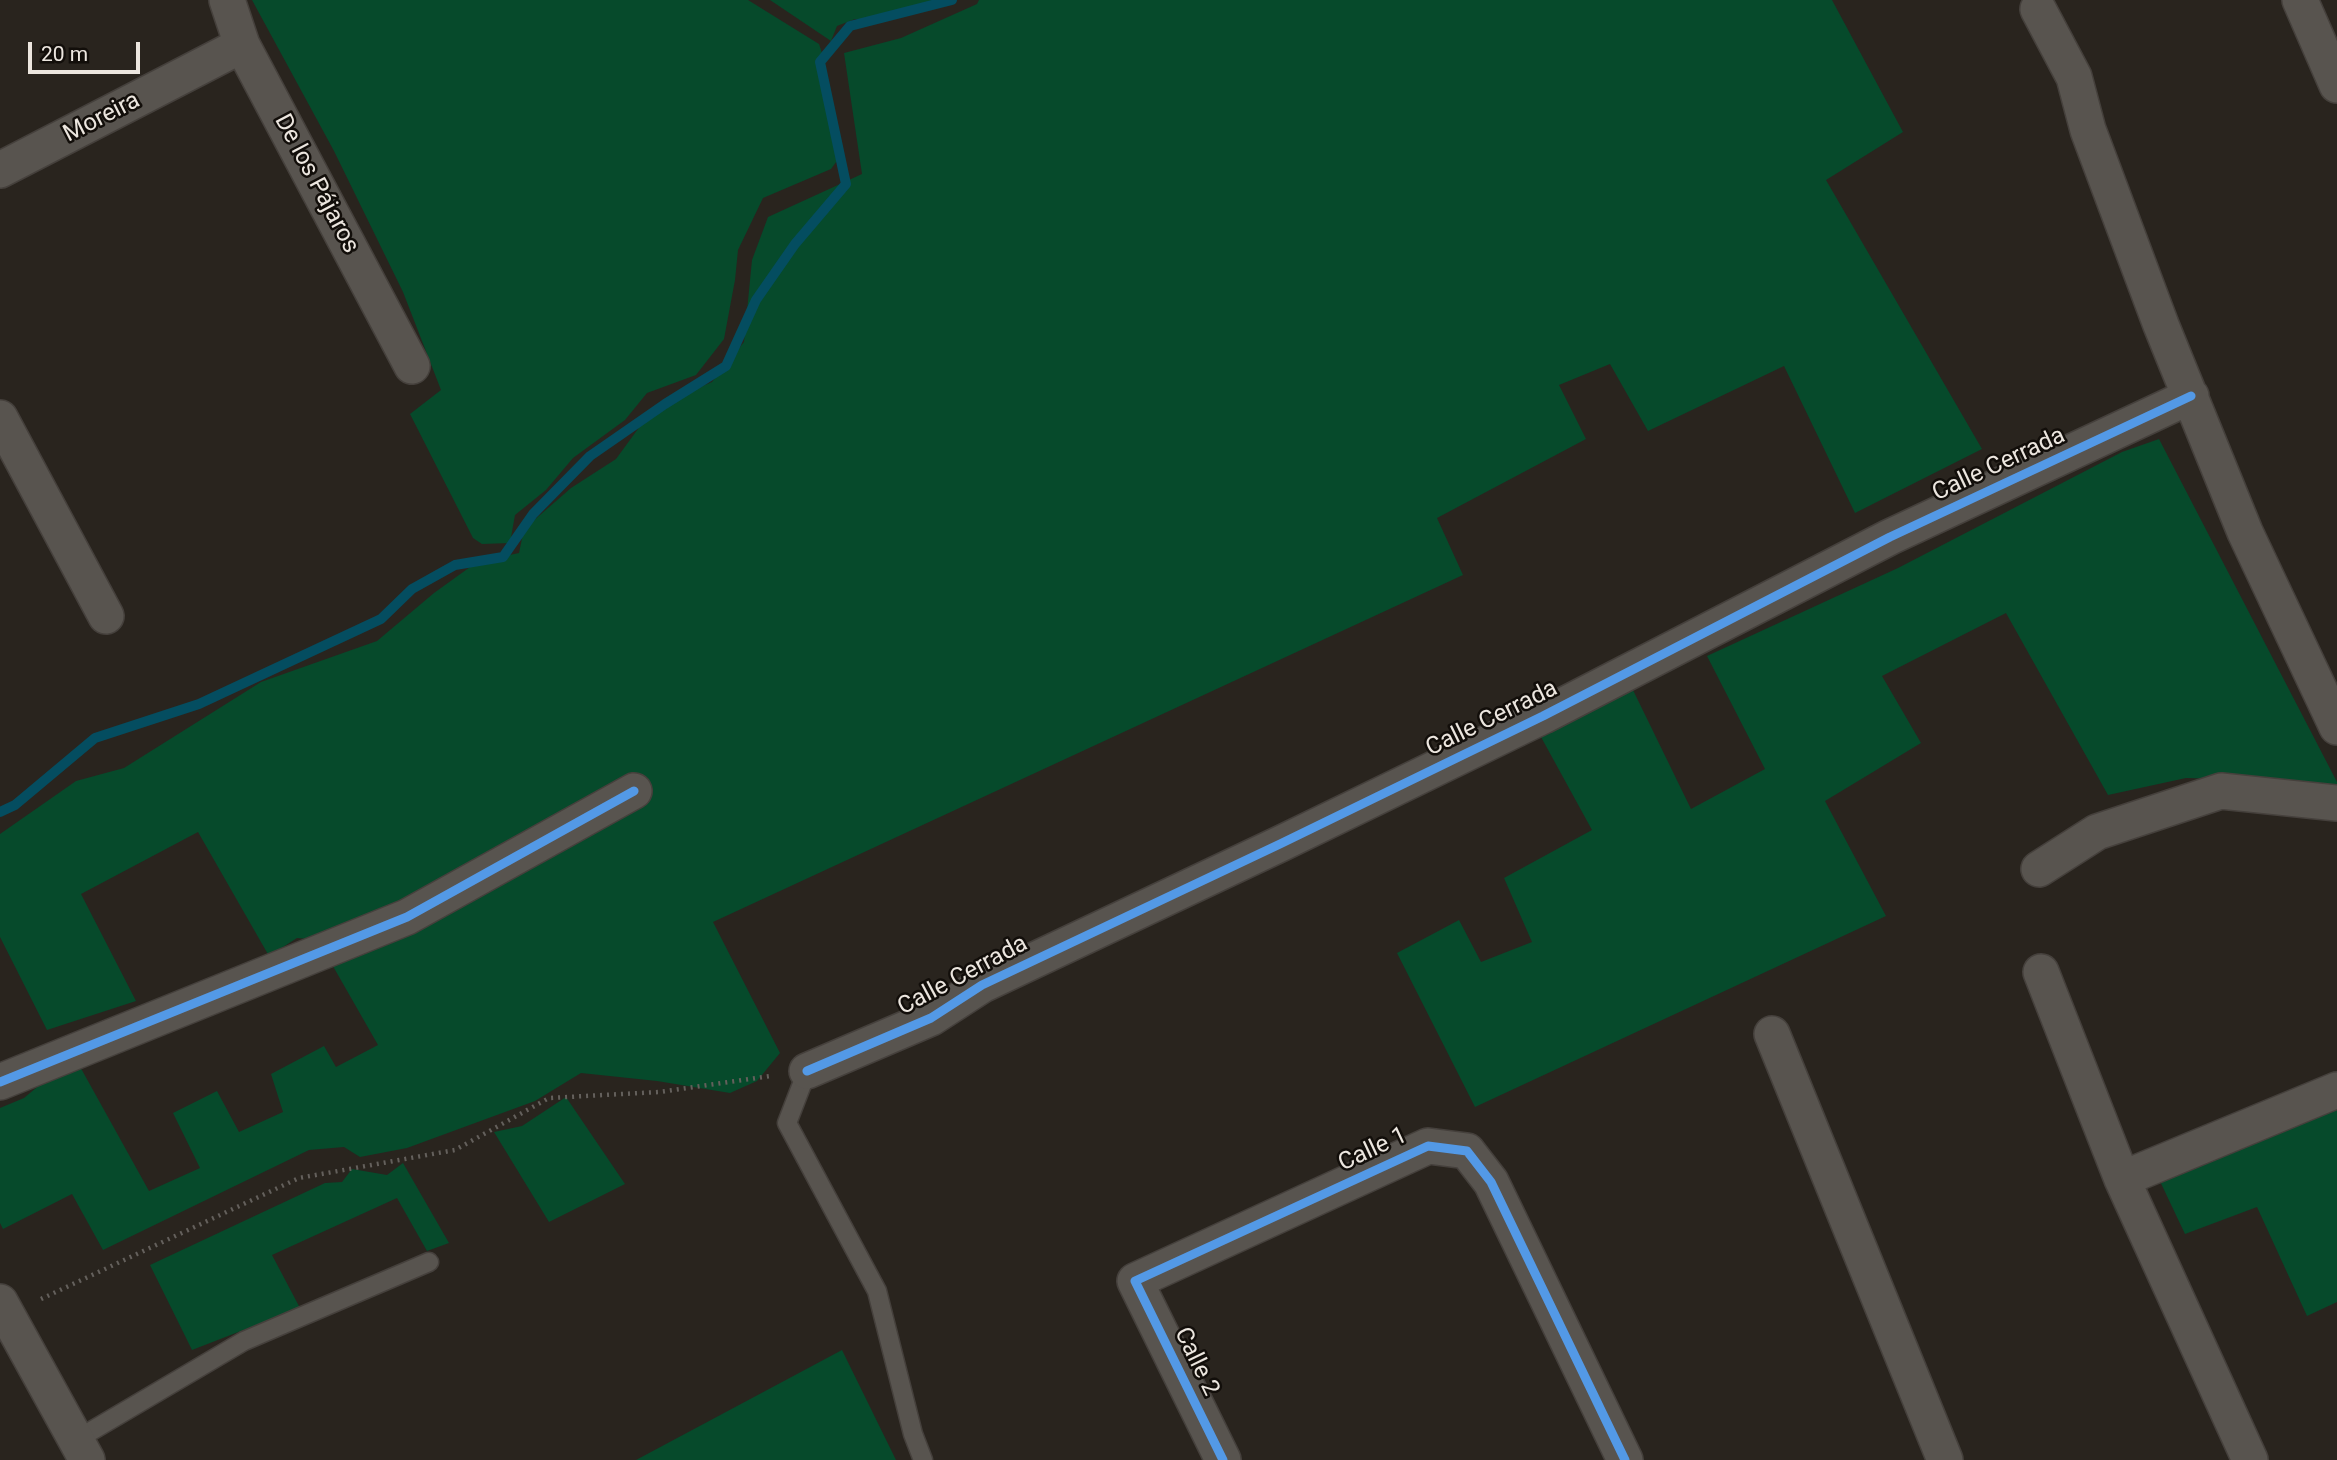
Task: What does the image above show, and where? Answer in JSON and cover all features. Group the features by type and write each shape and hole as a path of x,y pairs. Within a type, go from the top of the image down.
{"street":[{"name":"De los Pájaros","path":"227,0 242,46 412,366"},
{"path":"2300,0 2337,85"},
{"path":"2038,9 2074,77 2088,130 2161,325 2245,532 2337,727"},
{"name":"Moreira","path":"0,170 242,46"},
{"name":"Calle Cerrada","path":"807,1071 931,1018 982,985 1543,716 1890,537 2191,396"},
{"path":"0,418 106,616"},
{"path":"0,1082 407,917 634,791"},
{"path":"2039,869 2097,832 2221,791 2337,803"},
{"path":"2040,972 2122,1179 2250,1460"},
{"path":"1772,1034 1945,1460"},
{"path":"2122,1179 2337,1090"},
{"name":"Calle 1","path":"1135,1282 1427,1146 1467,1151 1491,1182 1625,1460"},
{"name":"Calle 2","path":"1135,1282 1223,1460"},
{"path":"3,1309 82,1450"}],"lane":[{"path":"807,1071 787,1123 877,1291 913,1434 923,1460"},
{"path":"82,1450 244,1341 429,1262"}],"path":[{"path":"3,1309 299,1178 454,1150 549,1098 659,1092 807,1071"}],"green space":[{"path":"252,0 748,0 819,44 842,154 831,169 763,198 738,250 724,339 696,375 647,393 625,420 573,458 546,490 515,515 510,543 482,544 473,538 410,414 441,390 403,292 334,151"},
{"path":"770,0 937,0 888,21 855,19 837,26 831,41"},
{"path":"979,0 1832,0 1903,132 1826,180 1982,449 1855,513 1784,366 1648,431 1610,364 1559,385 1586,439 1437,518 1463,575 713,922 780,1053 757,1081 730,1093 657,1081 581,1073 535,1101 407,1148 360,1157 344,1147 309,1150 103,1250 72,1194 3,1229 0,1223 0,1108 24,1098 48,1078 78,1063 149,1191 200,1168 173,1113 217,1091 239,1132 283,1112 271,1074 324,1046 336,1067 378,1045 318,940 297,938 269,956 198,832 81,894 136,1001 47,1030 0,937 0,834 76,781 124,768 261,682 377,641 434,593 477,562 519,553 524,529 571,488 616,459 654,407 712,382 744,342 752,260 768,217 862,174 844,53 901,38 977,4"},
{"path":"2159,439 2337,782 2337,790 2261,780 2186,778 2108,795 2006,613 1882,676 1921,743 1825,801 1886,916 1475,1107 1397,953 1459,920 1481,962 1532,942 1504,878 1592,830 1541,737 1632,688 1691,809 1765,769 1707,656 1898,568 2122,452"},
{"path":"566,1097 625,1184 549,1222 494,1132 522,1126"},
{"path":"2337,1105 2337,1302 2307,1316 2257,1207 2185,1234 2157,1175"},
{"path":"403,1163 449,1243 427,1251 397,1198 272,1255 300,1308 192,1350 150,1265 325,1183 342,1182 352,1169 387,1175"},
{"path":"842,1350 896,1460 636,1460"}],"waterway":[{"path":"0,812 15,805 95,738 199,704 381,619 412,589 455,565 503,557 533,514 590,456 726,366 756,300 795,244 846,184 820,62 850,26 952,0"}],"cycle path":[{"path":"807,1071 931,1018 982,985 1543,716 1890,537 2191,396"},
{"path":"0,1082 407,917 634,791"},
{"path":"1223,1460 1135,1281 1428,1146 1467,1151 1491,1182 1625,1460"}]}
